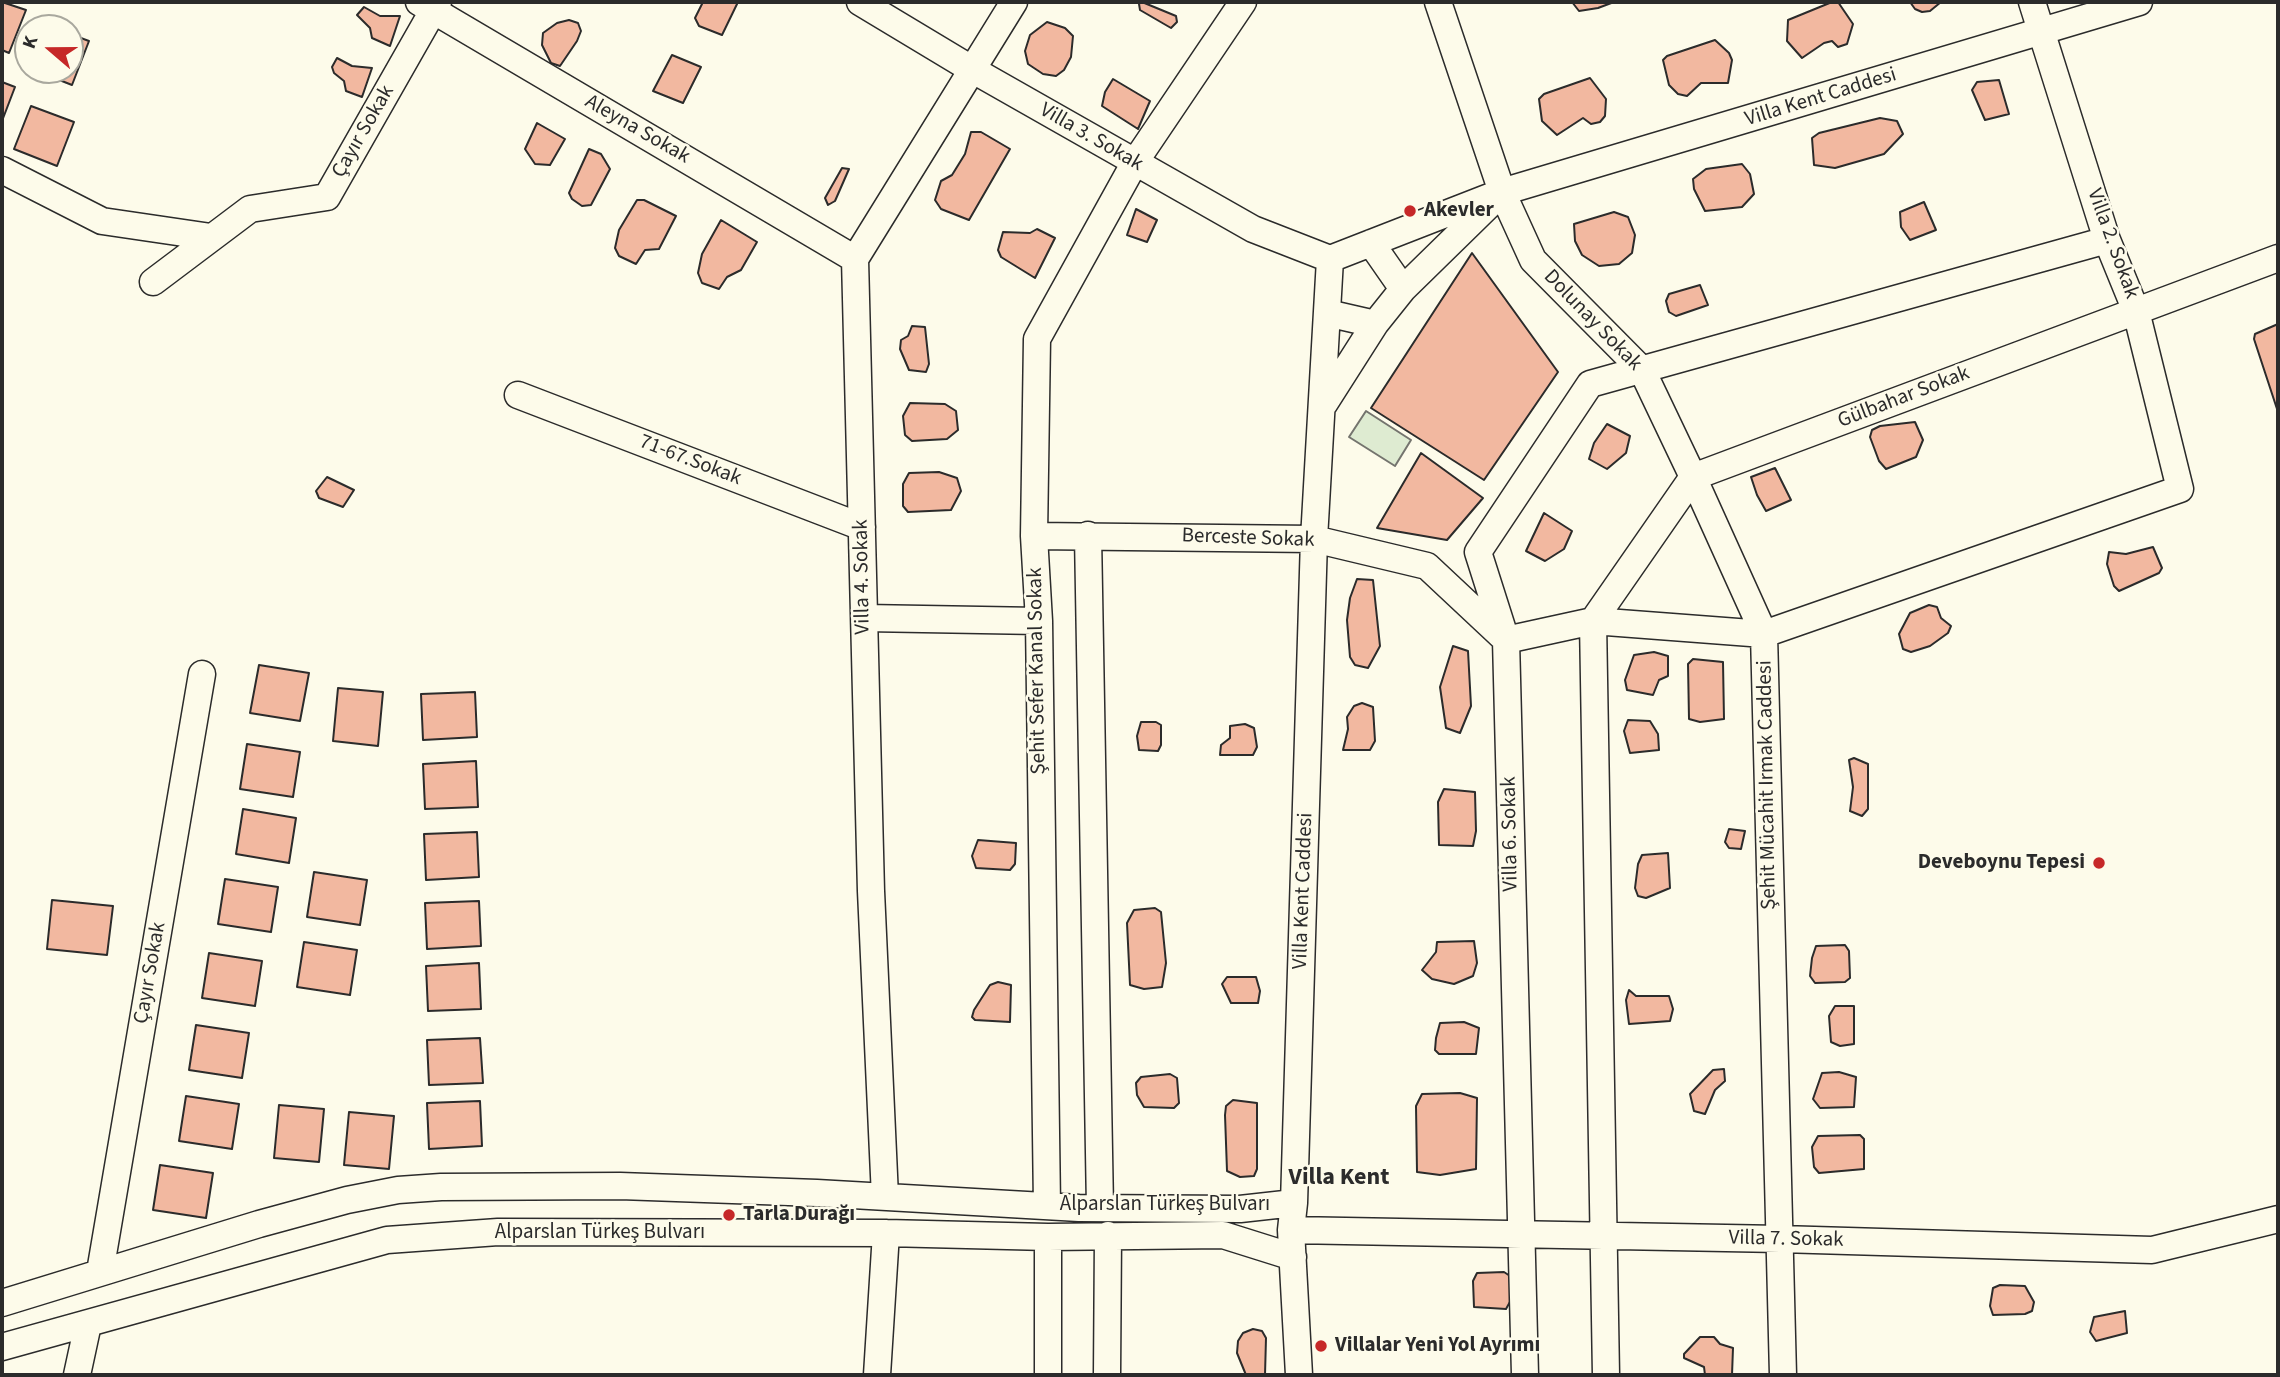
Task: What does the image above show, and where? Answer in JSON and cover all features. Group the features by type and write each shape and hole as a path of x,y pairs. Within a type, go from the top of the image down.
{"street":[{"name":"Villa 3. Sokak","path":"860,2 973,70 1253,229 1330,259"},
{"path":"855,258 1014,2"},
{"name":"Şehit Sefer Kanal Sokak","path":"1047,1206 1039,621 1034,536 1037,339 1135,162 1243,2"},
{"name":"Dolunay Sokak","path":"1438,2 1502,192 1533,260 1642,370 1764,634"},
{"name":"Villa 2. Sokak","path":"2032,2 2107,240 2136,311 2180,489"},
{"name":"Villa Kent Caddesi","path":"1299,1375 1291,1230 1294,1203 1314,538 1330,259 1502,192 2139,2"},
{"name":"Çayır Sokak","path":"153,282 250,209 327,197 430,5"},
{"name":"Aleyna Sokak","path":"430,5 855,258"},
{"path":"2,170 102,221 211,237"},
{"name":"Villa Kent Caddesi","path":"1322,407 1375,324 1403,289 1502,192"},
{"path":"1642,370 2107,240"},
{"path":"1371,243 1403,289"},
{"name":"Villa 4. Sokak","path":"855,258 871,891 884,1197"},
{"name":"Gülbahar Sokak","path":"1693,477 2278,258"},
{"path":"1327,313 1375,324"},
{"name":"Villa 6. Sokak","path":"1525,1375 1506,640 1478,552 1590,384 1642,370"},
{"name":"71-67.Sokak","path":"518,395 862,527"},
{"path":"1606,1375 1593,621 1693,477"},
{"name":"Şehit Mücahit Irmak Caddesi","path":"1783,1375 1764,634 2180,489"},
{"path":"1088,535 1100,1208"},
{"name":"Berceste Sokak","path":"1034,536 1314,538 1427,566 1506,640"},
{"path":"864,618 1039,621"},
{"path":"1506,640 1593,621 1764,634"},
{"name":"Çayır Sokak","path":"100,1272 202,674"},
{"name":"Alparslan Türkeş Bulvarı","path":"2,1303 259,1224 347,1200 398,1190 441,1187 620,1186 817,1192 1100,1208 1240,1209 1294,1203"},
{"name":"Villa 7. Sokak","path":"1291,1230 1780,1239 2152,1250 2278,1219"},
{"name":"Alparslan Türkeş Bulvarı","path":"2,1347 387,1240 498,1232 886,1233 1048,1237 1223,1235 1293,1257"},
{"path":"877,1375 886,1233"},
{"path":"1107,1375 1108,1235"},
{"path":"1048,1237 1048,1375"},
{"path":"77,1375 88,1324"}],"green space":[{"path":"1366,411 1411,440 1395,466 1349,437"}],"building":[{"path":"2,2 26,10 24,14 14,14 14,40 9,53 2,50"},
{"path":"703,2 738,2 722,35 699,26 695,18"},
{"path":"1142,2 1176,16 1177,22 1171,28 1140,10 1139,4"},
{"path":"1572,2 1614,2 1579,11"},
{"path":"1838,2 1853,24 1847,44 1838,47 1832,41 1824,43 1802,58 1787,41 1788,20"},
{"path":"1910,2 1941,2 1930,11 1922,12 1915,9"},
{"path":"364,7 380,16 400,16 390,46 372,38 370,28 357,15"},
{"path":"569,20 578,23 581,31 560,66 551,63 542,45 543,33 557,23"},
{"path":"1047,22 1065,28 1073,36 1071,57 1064,70 1056,76 1043,74 1028,64 1025,51 1030,35"},
{"path":"84,39 89,41 84,54"},
{"path":"1715,40 1729,53 1732,60 1728,83 1701,83 1687,96 1678,94 1669,85 1663,60 1667,56"},
{"path":"672,55 701,67 683,103 653,91"},
{"path":"337,58 352,66 372,68 362,97 346,91 344,81 334,73 332,67"},
{"path":"1590,78 1606,99 1605,116 1600,122 1591,124 1583,118 1557,135 1542,121 1539,99 1544,94"},
{"path":"1113,79 1150,101 1138,129 1102,106 1105,92"},
{"path":"1999,80 2009,114 1985,120 1972,90 1977,82"},
{"path":"2,82 15,87 2,121"},
{"path":"31,106 74,122 57,166 14,149"},
{"path":"1880,118 1897,121 1903,134 1884,154 1835,168 1814,165 1812,138 1819,133"},
{"path":"537,123 565,139 550,165 535,164 525,149"},
{"path":"971,132 981,132 1010,149 969,220 941,209 935,200 941,181 952,175 965,154"},
{"path":"589,149 601,154 610,169 591,205 582,206 572,199 569,193"},
{"path":"1742,164 1750,174 1754,194 1742,207 1705,211 1694,189 1693,179 1706,169"},
{"path":"842,168 849,169 835,201 828,205 825,198"},
{"path":"637,200 644,200 676,216 659,249 645,250 636,264 619,256 615,248 619,230"},
{"path":"1924,202 1936,230 1910,240 1901,227 1900,212"},
{"path":"1136,209 1157,220 1147,242 1127,235"},
{"path":"1614,212 1628,217 1635,235 1632,253 1619,264 1599,266 1582,255 1575,241 1574,224"},
{"path":"721,220 757,242 741,270 727,277 719,289 702,283 698,273 702,254"},
{"path":"1037,229 1055,238 1035,278 1001,257 998,250 1003,232 1030,233"},
{"path":"1472,253 1558,372 1484,480 1371,408"},
{"path":"1700,285 1708,305 1676,316 1669,312 1666,301 1669,294"},
{"path":"2278,324 2278,412 2254,339 2255,334"},
{"path":"912,326 925,327 929,364 926,372 909,370 900,349 901,340 908,336"},
{"path":"910,403 945,404 956,411 958,430 947,439 912,441 905,435 903,416"},
{"path":"1915,422 1923,440 1916,457 1886,469 1879,461 1870,437 1872,430 1880,426"},
{"path":"1607,424 1630,436 1626,453 1607,469 1589,459 1594,443"},
{"path":"1421,453 1483,498 1447,540 1377,528"},
{"path":"1775,468 1791,500 1766,511 1751,477"},
{"path":"939,472 957,478 961,491 951,510 908,512 903,506 903,484 909,473"},
{"path":"327,477 354,490 343,507 319,498 316,491"},
{"path":"1544,513 1572,531 1564,549 1545,561 1526,551"},
{"path":"2153,547 2162,568 2159,573 2119,591 2114,586 2107,564 2109,552 2126,554"},
{"path":"1357,579 1373,580 1380,646 1368,668 1355,665 1350,657 1347,620 1350,598"},
{"path":"1929,605 1937,607 1941,618 1951,626 1948,633 1930,646 1911,652 1903,649 1899,634 1910,613"},
{"path":"1453,646 1468,651 1471,706 1460,733 1446,728 1440,687"},
{"path":"1654,652 1668,656 1668,676 1659,680 1653,695 1627,690 1625,680 1634,655"},
{"path":"1693,659 1723,662 1724,719 1700,722 1689,719 1688,664"},
{"path":"259,665 309,673 300,721 250,713"},
{"path":"338,688 383,692 378,746 333,741"},
{"path":"475,692 477,737 423,740 421,694"},
{"path":"1362,703 1373,707 1375,741 1370,750 1343,750 1348,729 1347,717 1354,706"},
{"path":"1628,720 1650,721 1658,734 1659,750 1630,753 1624,731"},
{"path":"1141,722 1156,722 1161,725 1161,745 1158,751 1139,750 1137,736"},
{"path":"1245,724 1254,728 1257,747 1253,755 1220,755 1221,745 1230,738 1230,726"},
{"path":"247,744 300,752 293,797 240,789"},
{"path":"1854,758 1868,764 1868,809 1862,816 1850,811 1853,787 1849,760"},
{"path":"476,761 478,807 425,809 423,764"},
{"path":"1444,789 1475,792 1476,831 1473,846 1439,845 1438,802"},
{"path":"243,809 296,818 289,863 236,854"},
{"path":"1729,829 1745,831 1741,849 1729,848 1725,842"},
{"path":"477,832 479,877 426,880 424,834"},
{"path":"978,840 1016,843 1015,864 1010,870 976,868 972,856"},
{"path":"1668,853 1670,888 1646,898 1638,896 1635,888 1642,855"},
{"path":"314,872 367,880 360,925 307,917"},
{"path":"225,879 278,887 271,932 218,924"},
{"path":"52,900 113,906 107,955 47,949"},
{"path":"479,901 481,946 427,949 425,903"},
{"path":"1155,908 1161,912 1166,963 1162,987 1144,989 1130,985 1127,923 1134,910"},
{"path":"1474,941 1477,963 1473,976 1454,984 1432,979 1422,970 1436,952 1437,942"},
{"path":"304,942 357,950 350,995 297,987"},
{"path":"1845,945 1849,951 1850,978 1845,982 1815,983 1810,976 1816,946"},
{"path":"209,953 262,961 255,1006 202,998"},
{"path":"479,963 481,1009 428,1011 426,966"},
{"path":"1227,977 1256,977 1260,991 1258,1003 1231,1003 1222,984"},
{"path":"998,982 1011,985 1010,1022 975,1020 972,1017 974,1010 990,985"},
{"path":"1629,990 1636,996 1669,996 1673,1009 1670,1021 1629,1024 1626,1000"},
{"path":"1835,1006 1854,1006 1854,1044 1840,1046 1831,1042 1829,1016"},
{"path":"1464,1022 1479,1028 1476,1054 1439,1054 1435,1050 1440,1023"},
{"path":"196,1025 249,1033 242,1078 189,1070"},
{"path":"480,1038 483,1083 429,1085 427,1040"},
{"path":"1724,1069 1725,1081 1715,1090 1705,1114 1694,1111 1690,1094 1713,1070"},
{"path":"1839,1072 1856,1077 1854,1107 1820,1108 1813,1099 1822,1073"},
{"path":"1170,1074 1177,1078 1179,1103 1174,1108 1144,1107 1137,1095 1136,1083 1141,1077"},
{"path":"1460,1093 1477,1098 1476,1169 1440,1175 1417,1172 1416,1106 1422,1094"},
{"path":"186,1096 239,1104 232,1149 179,1141"},
{"path":"1233,1100 1257,1103 1257,1169 1254,1176 1240,1177 1227,1171 1225,1115 1226,1106"},
{"path":"480,1101 482,1146 429,1149 427,1103"},
{"path":"279,1105 324,1109 319,1162 274,1158"},
{"path":"349,1112 394,1116 389,1169 344,1165"},
{"path":"1860,1135 1864,1139 1864,1169 1819,1173 1814,1167 1812,1147 1818,1136"},
{"path":"160,1165 213,1173 206,1218 153,1210"},
{"path":"1504,1272 1510,1276 1511,1300 1506,1309 1474,1307 1473,1281 1477,1273"},
{"path":"2000,1285 2025,1286 2034,1302 2032,1311 2025,1314 1993,1315 1990,1306 1993,1288"},
{"path":"2125,1311 2127,1333 2096,1341 2090,1332 2094,1317"},
{"path":"1253,1329 1262,1331 1266,1338 1265,1375 1246,1375 1237,1353 1238,1341 1243,1333"},
{"path":"1700,1337 1714,1337 1720,1344 1733,1348 1732,1375 1705,1375 1704,1367 1684,1358 1684,1354"}],"place":[{"name":"Akevler","path":"1410,211"},
{"name":"Deveboynu Tepesi","path":"2099,863"},
{"name":"Tarla Durağı","path":"729,1215"},
{"name":"Villalar Yeni Yol Ayrımı","path":"1321,1346"}],"district":[{"name":"Villa Kent","path":"1339,1179"}]}
